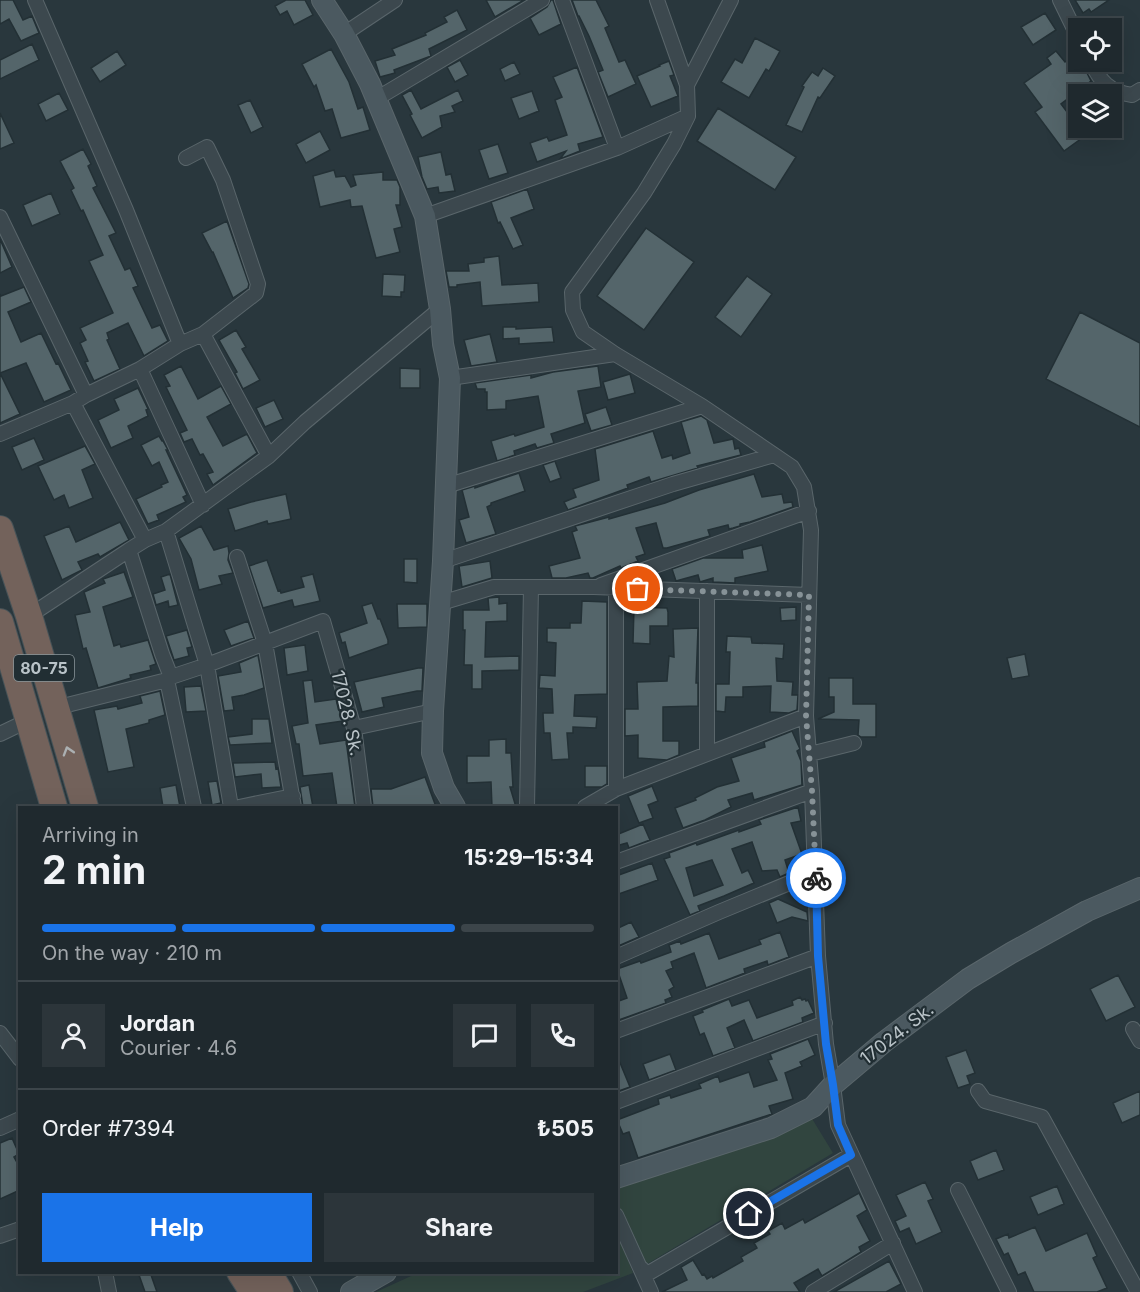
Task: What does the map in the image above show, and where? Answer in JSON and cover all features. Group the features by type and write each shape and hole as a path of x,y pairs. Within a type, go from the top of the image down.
{"highway":[{"name":"80-75","path":"0,529 29,616 85,806"},
{"name":"80-75","path":"0,622 54,806"},
{"path":"241,1274 254,1292"},
{"path":"269,1274 280,1292"}],"street":[{"path":"35,0 126,210 180,344"},
{"path":"322,0 344,34 370,84 425,216 450,378 432,753 444,788 454,806"},
{"path":"344,34 395,0"},
{"path":"376,99 542,0"},
{"path":"562,0 617,147"},
{"path":"657,0 687,85 688,116 644,193 572,292 573,310 583,332 774,454 792,467 804,487 811,530 806,716 812,791 818,956 826,1044 838,1125 915,1292"},
{"path":"687,85 731,0"},
{"path":"1060,0 1069,18"},
{"path":"1096,72 1106,85 1114,90 1132,95 1140,90"},
{"path":"425,216 617,147 688,116"},
{"path":"0,434 73,403 140,369 180,344 203,334 256,293 258,284 223,180 207,147 186,158"},
{"path":"0,217 86,395"},
{"path":"29,616 145,540 166,531 269,456 305,422 440,309"},
{"path":"203,334 269,456"},
{"path":"450,378 615,354"},
{"path":"140,369 203,505"},
{"path":"73,403 145,540"},
{"path":"446,486 702,406"},
{"path":"443,561 673,484 774,454"},
{"path":"594,587 809,512"},
{"path":"166,531 207,665 231,806"},
{"path":"129,550 169,679 194,806"},
{"path":"237,557 265,643 294,802 250,806"},
{"path":"441,603 494,587 594,587 809,595"},
{"path":"527,806 531,587"},
{"path":"616,589 616,789"},
{"path":"707,591 707,753"},
{"name":"17028. Sk.","path":"265,643 322,621 354,728 364,806"},
{"path":"55,708 169,679 265,643"},
{"path":"354,728 433,711"},
{"path":"587,806 616,789 806,716"},
{"path":"0,734 29,720"},
{"path":"810,754 854,743"},
{"path":"618,861 812,791"},
{"path":"618,956 816,872"},
{"name":"17024. Sk.","path":"618,1177 771,1128 813,1107 833,1085 885,1042 968,979 1087,911 1140,888"},
{"path":"618,1031 818,956"},
{"path":"618,1101 825,1023"},
{"path":"0,1033 11,1054"},
{"path":"978,1091 985,1101 1042,1117 1135,1289"},
{"path":"0,1128 18,1120"},
{"path":"641,1268 647,1274 851,1155"},
{"path":"958,1190 1009,1292"},
{"path":"618,1219 651,1292"},
{"path":"0,1236 18,1230"},
{"path":"813,1292 893,1243"},
{"path":"105,1274 109,1292"},
{"path":"300,1274 310,1292"},
{"path":"341,1292 357,1274"},
{"path":"351,1292 382,1274"}],"green space":[{"path":"811,1117 833,1153 642,1267 618,1208 618,1187"},
{"path":"618,1235 633,1273 583,1292 376,1292 416,1274 618,1274"}],"building":[{"path":"0,0 13,0 23,20 32,16 39,33 21,41 9,19 0,24"},
{"path":"286,0 305,0 313,15 294,25 287,11 280,15 275,6"},
{"path":"486,0 524,0 495,17"},
{"path":"553,0 561,24 539,35 530,18 547,7"},
{"path":"572,0 596,0 609,26 605,28 619,62 625,60 636,84 608,97 598,72 603,70"},
{"path":"1075,0 1109,0 1091,12 1089,9 1083,13"},
{"path":"457,10 467,30 429,49 431,56 394,70 395,73 380,77 375,61 395,55 392,49 426,35 425,33 447,22 444,17"},
{"path":"1045,13 1056,30 1033,45 1021,27"},
{"path":"755,38 780,51 769,71 766,69 749,98 721,82 735,59 742,63"},
{"path":"32,44 39,60 0,79 0,60"},
{"path":"331,49 349,82 358,109 363,107 370,130 341,138 332,109 325,111 316,85 314,87 302,64"},
{"path":"117,51 126,65 100,82 91,68"},
{"path":"1056,51 1065,62 1068,60 1068,72 1086,72 1091,81 1087,84 1068,84 1068,99 1061,104 1068,113 1068,138 1082,138 1064,151 1035,112 1042,107 1024,83 1051,64 1047,58"},
{"path":"460,60 468,75 455,82 447,67"},
{"path":"669,61 674,75 670,76 678,96 651,107 637,76"},
{"path":"514,62 520,74 505,81 500,69"},
{"path":"577,67 603,137 578,144 580,151 560,159 566,151 537,162 530,143 547,137 549,141 567,135 555,100 562,97 553,77"},
{"path":"823,68 835,76 820,98 818,97 802,132 786,125 804,87 802,86 812,72 818,76"},
{"path":"411,90 421,109 458,90 463,101 452,106 455,112 440,116 442,127 422,138 402,95"},
{"path":"532,91 539,111 519,119 511,98"},
{"path":"59,93 68,110 46,121 38,104"},
{"path":"250,100 263,127 251,133 238,105"},
{"path":"718,108 796,157 775,190 697,141"},
{"path":"0,113 14,143 0,149"},
{"path":"320,131 330,150 306,163 296,144"},
{"path":"498,144 508,173 489,179 479,150"},
{"path":"83,149 91,164 88,166 97,186 93,188 116,233 109,236 125,270 130,268 138,286 133,288 152,328 160,325 168,341 144,356 128,323 107,333 109,339 107,340 120,369 94,381 85,362 88,361 80,343 86,340 80,328 113,313 89,261 103,255 83,210 81,211 71,190 74,188 60,161"},
{"path":"441,152 446,175 451,174 455,191 439,193 438,187 427,189 422,177 418,157"},
{"path":"334,170 336,177 345,176 351,187 356,185 353,175 383,172 383,180 397,180 400,187 400,205 396,205 402,227 394,229 400,252 376,258 362,206 351,207 350,200 320,207 313,176"},
{"path":"527,189 534,209 511,218 523,245 513,249 500,222 498,223 491,202"},
{"path":"51,193 60,214 32,226 23,205"},
{"path":"227,221 249,284 248,288 233,298 202,233"},
{"path":"646,228 694,262 644,330 597,296"},
{"path":"0,239 12,267 0,273"},
{"path":"499,256 502,285 538,283 539,302 482,306 480,282 449,287 446,271 469,271 468,264 484,262 484,258"},
{"path":"383,274 405,275 404,292 401,292 401,297 382,296"},
{"path":"747,276 772,294 741,337 715,317"},
{"path":"24,287 31,302 8,312 21,342 41,333 71,390 44,402 26,363 0,373 0,294 1,296"},
{"path":"1080,312 1140,343 1140,427 1046,379"},
{"path":"503,327 516,327 516,329 552,327 554,342 519,344 519,338 503,339"},
{"path":"236,330 246,347 242,349 260,380 243,389 235,373 237,372 219,340"},
{"path":"490,334 497,362 471,366 464,340"},
{"path":"181,366 198,399 221,386 231,404 207,417 223,446 247,434 257,453 213,485 207,474 213,472 203,454 200,455 192,439 184,442 180,433 187,430 166,387 170,386 164,375"},
{"path":"598,366 601,387 578,391 585,423 551,434 554,443 537,448 535,444 514,451 515,455 497,461 491,441 544,427 538,396 506,401 506,409 487,410 487,392 485,389 477,389 475,383 531,375 531,378 553,372"},
{"path":"400,368 420,369 420,388 400,388"},
{"path":"0,373 20,414 0,423"},
{"path":"630,374 635,393 608,400 603,382"},
{"path":"138,388 148,409 146,410 148,416 128,426 133,438 111,448 98,420 119,410 114,399"},
{"path":"274,400 283,419 265,427 256,408"},
{"path":"606,407 612,425 591,431 585,414"},
{"path":"701,416 707,420 714,443 733,439 735,449 739,448 741,455 697,466 698,468 651,482 649,477 627,485 628,488 568,510 564,502 576,497 573,489 599,480 595,449 653,431 662,458 672,455 673,459 690,453 681,422"},
{"path":"159,436 168,450 166,450 187,495 183,497 186,502 157,515 159,520 148,524 136,499 168,482 159,462 152,466 141,445"},
{"path":"34,438 44,460 22,470 12,447"},
{"path":"85,446 95,464 82,470 93,498 69,508 64,495 54,500 38,466"},
{"path":"555,461 561,478 550,482 543,465"},
{"path":"519,473 525,491 491,503 487,507 496,534 466,543 459,520 469,517 462,490"},
{"path":"754,474 762,497 782,494 784,503 792,502 793,507 733,528 729,529 728,525 708,530 710,536 667,548 663,548 656,523 636,528 645,554 636,557 638,561 593,578 590,578 588,573 566,578 552,578 549,566 580,558 572,532 577,530 575,526 665,503 699,490"},
{"path":"286,494 291,519 268,524 267,521 235,531 228,509"},
{"path":"120,522 129,540 100,557 98,554 78,562 82,570 62,580 44,536 69,526 76,542"},
{"path":"201,526 214,550 228,546 228,560 233,573 219,576 222,584 199,590 191,559 179,538"},
{"path":"762,545 768,571 735,578 735,583 713,582 713,578 700,582 698,575 676,581 672,569 703,558 743,558 742,550"},
{"path":"404,559 417,559 417,583 404,582"},
{"path":"267,560 278,591 280,590 281,593 304,587 301,577 313,574 320,601 294,607 292,600 263,608 249,566"},
{"path":"490,561 492,578 462,587 459,566"},
{"path":"124,572 133,597 103,607 114,646 120,644 121,647 148,640 156,664 150,666 151,670 130,675 131,678 98,688 86,648 83,649 75,615 90,612 84,592 105,583 103,579"},
{"path":"170,574 178,605 169,607 168,601 156,605 153,594 165,590 161,577"},
{"path":"499,597 499,604 507,603 507,621 486,622 485,657 519,656 519,670 482,671 482,689 472,689 472,665 464,665 463,610 489,610 488,598"},
{"path":"582,601 607,602 607,694 575,695 574,716 597,717 596,728 573,727 573,733 567,733 569,759 552,760 550,733 544,733 543,713 553,713 552,689 539,688 540,675 555,676 556,643 547,642 547,628 570,628 570,623 581,623"},
{"path":"372,603 388,644 349,658 345,642 342,643 339,633 367,623 362,606"},
{"path":"397,604 427,604 427,627 398,628"},
{"path":"634,607 667,608 668,626 650,626 650,644 633,643"},
{"path":"796,607 796,620 781,621 780,608"},
{"path":"248,621 254,638 231,646 224,630"},
{"path":"698,628 696,683 698,683 698,706 663,707 663,741 679,741 679,755 667,760 638,758 638,735 625,736 625,709 638,709 637,682 667,681 669,656 674,657 673,629"},
{"path":"187,630 192,647 187,648 189,656 174,660 166,636"},
{"path":"727,636 751,637 752,643 784,644 783,659 776,658 777,681 793,682 792,695 798,695 797,710 789,713 770,712 771,686 743,687 743,697 726,697 725,712 716,711 716,684 729,684 730,652 726,652"},
{"path":"305,645 308,671 287,675 284,648"},
{"path":"1025,654 1029,676 1012,679 1007,658"},
{"path":"258,655 264,688 232,697 234,710 224,711 218,676 241,672 239,663"},
{"path":"423,668 422,691 382,698 384,707 362,712 354,682"},
{"path":"829,678 853,678 853,704 876,704 876,737 858,735 859,720 818,719 834,712 834,697 829,697"},
{"path":"312,680 315,702 336,699 343,721 316,725 320,744 346,740 355,806 337,806 332,773 303,776 299,744 296,744 292,726 308,723 303,681"},
{"path":"201,686 206,711 186,712 184,687"},
{"path":"160,691 165,715 149,720 149,723 126,729 134,767 108,772 94,710 117,706 118,709 142,703 140,696"},
{"path":"252,719 269,719 272,743 230,745 228,737 252,734"},
{"path":"792,731 800,749 797,751 801,761 802,785 754,800 752,793 728,800 731,807 683,828 675,808 696,800 695,798 717,787 739,781 731,758 765,747 764,742"},
{"path":"506,739 506,753 511,753 513,787 510,787 516,806 492,806 491,782 467,783 467,756 489,756 489,740"},
{"path":"275,762 281,787 262,788 261,774 235,777 233,763"},
{"path":"585,766 607,766 607,784 602,787 585,787"},
{"path":"425,777 435,804 430,806 373,806 371,789 391,789"},
{"path":"217,781 221,803 212,805 208,782"},
{"path":"176,785 180,806 163,806 160,788"},
{"path":"309,785 313,806 303,806 300,787"},
{"path":"652,786 658,801 648,805 653,818 639,823 628,796"},
{"path":"798,807 801,821 791,823 802,854 785,860 789,873 780,877 777,870 762,871 752,842 732,849 742,873 748,870 754,883 698,906 700,911 690,915 664,859 670,857 669,853 696,843 697,845 761,824 759,820","holes":["712,860 723,885 694,896 686,868"]},
{"path":"643,824 650,840 629,848 627,843 618,845 618,834"},
{"path":"652,863 658,880 618,894 618,875"},
{"path":"778,899 807,912 808,921 792,917 777,923 769,903"},
{"path":"631,922 639,937 618,946 618,928"},
{"path":"780,932 789,957 768,965 767,961 744,969 745,973 706,988 694,953 671,962 673,968 666,971 674,987 669,990 672,997 665,1000 666,1003 618,1020 618,1001 627,998 618,969 671,952 669,945 680,941 681,944 709,933 719,959 761,944 759,940"},
{"path":"1118,975 1135,1007 1106,1021 1090,989"},
{"path":"800,997 802,1000 808,1000 814,1013 802,1018 803,1022 753,1041 744,1020 727,1028 735,1048 713,1056 704,1033 700,1035 693,1016 729,999 732,1006 749,1000 757,1018 793,1005 792,1001"},
{"path":"808,1039 815,1055 800,1062 802,1066 785,1073 793,1099 769,1106 772,1114 638,1158 629,1132 623,1134 618,1120 659,1104 658,1099 670,1095 671,1098 701,1088 699,1084 718,1076 720,1082 749,1072 754,1087 777,1080 768,1060 772,1059 770,1054"},
{"path":"966,1050 975,1073 967,1076 970,1084 958,1088 946,1057"},
{"path":"670,1054 676,1070 649,1080 643,1064"},
{"path":"618,1058 630,1087 618,1091"},
{"path":"1140,1091 1140,1115 1122,1123 1113,1103"},
{"path":"12,1138 18,1152 14,1157 18,1164 18,1191 0,1199 0,1143"},
{"path":"996,1150 1004,1170 978,1180 970,1161"},
{"path":"925,1182 933,1199 928,1201 942,1232 916,1244 909,1228 900,1232 895,1221 906,1216 896,1195"},
{"path":"1057,1186 1064,1204 1038,1215 1030,1197"},
{"path":"859,1193 867,1210 857,1216 870,1241 859,1247 861,1252 822,1276 818,1269 794,1283 800,1292 662,1292 687,1280 681,1267 693,1260 702,1275 704,1274 707,1279 712,1276 713,1278 743,1261 741,1257 757,1248 754,1243 770,1234 768,1231 782,1223 785,1229 803,1219 805,1223"},
{"path":"1035,1227 1046,1251 1087,1233 1097,1256 1093,1258 1107,1288 1097,1292 1034,1292 1025,1272 1018,1275 1008,1253 1004,1255 996,1239 1008,1234 1009,1238"},
{"path":"889,1261 901,1284 886,1292 834,1292"},
{"path":"151,1274 157,1292 145,1292 139,1275"}],"way so far":[{"path":"638,589 809,595 806,716 816,878"}],"route":[{"path":"749,1214 851,1155 838,1125 826,1044 818,956 816,878"}]}
